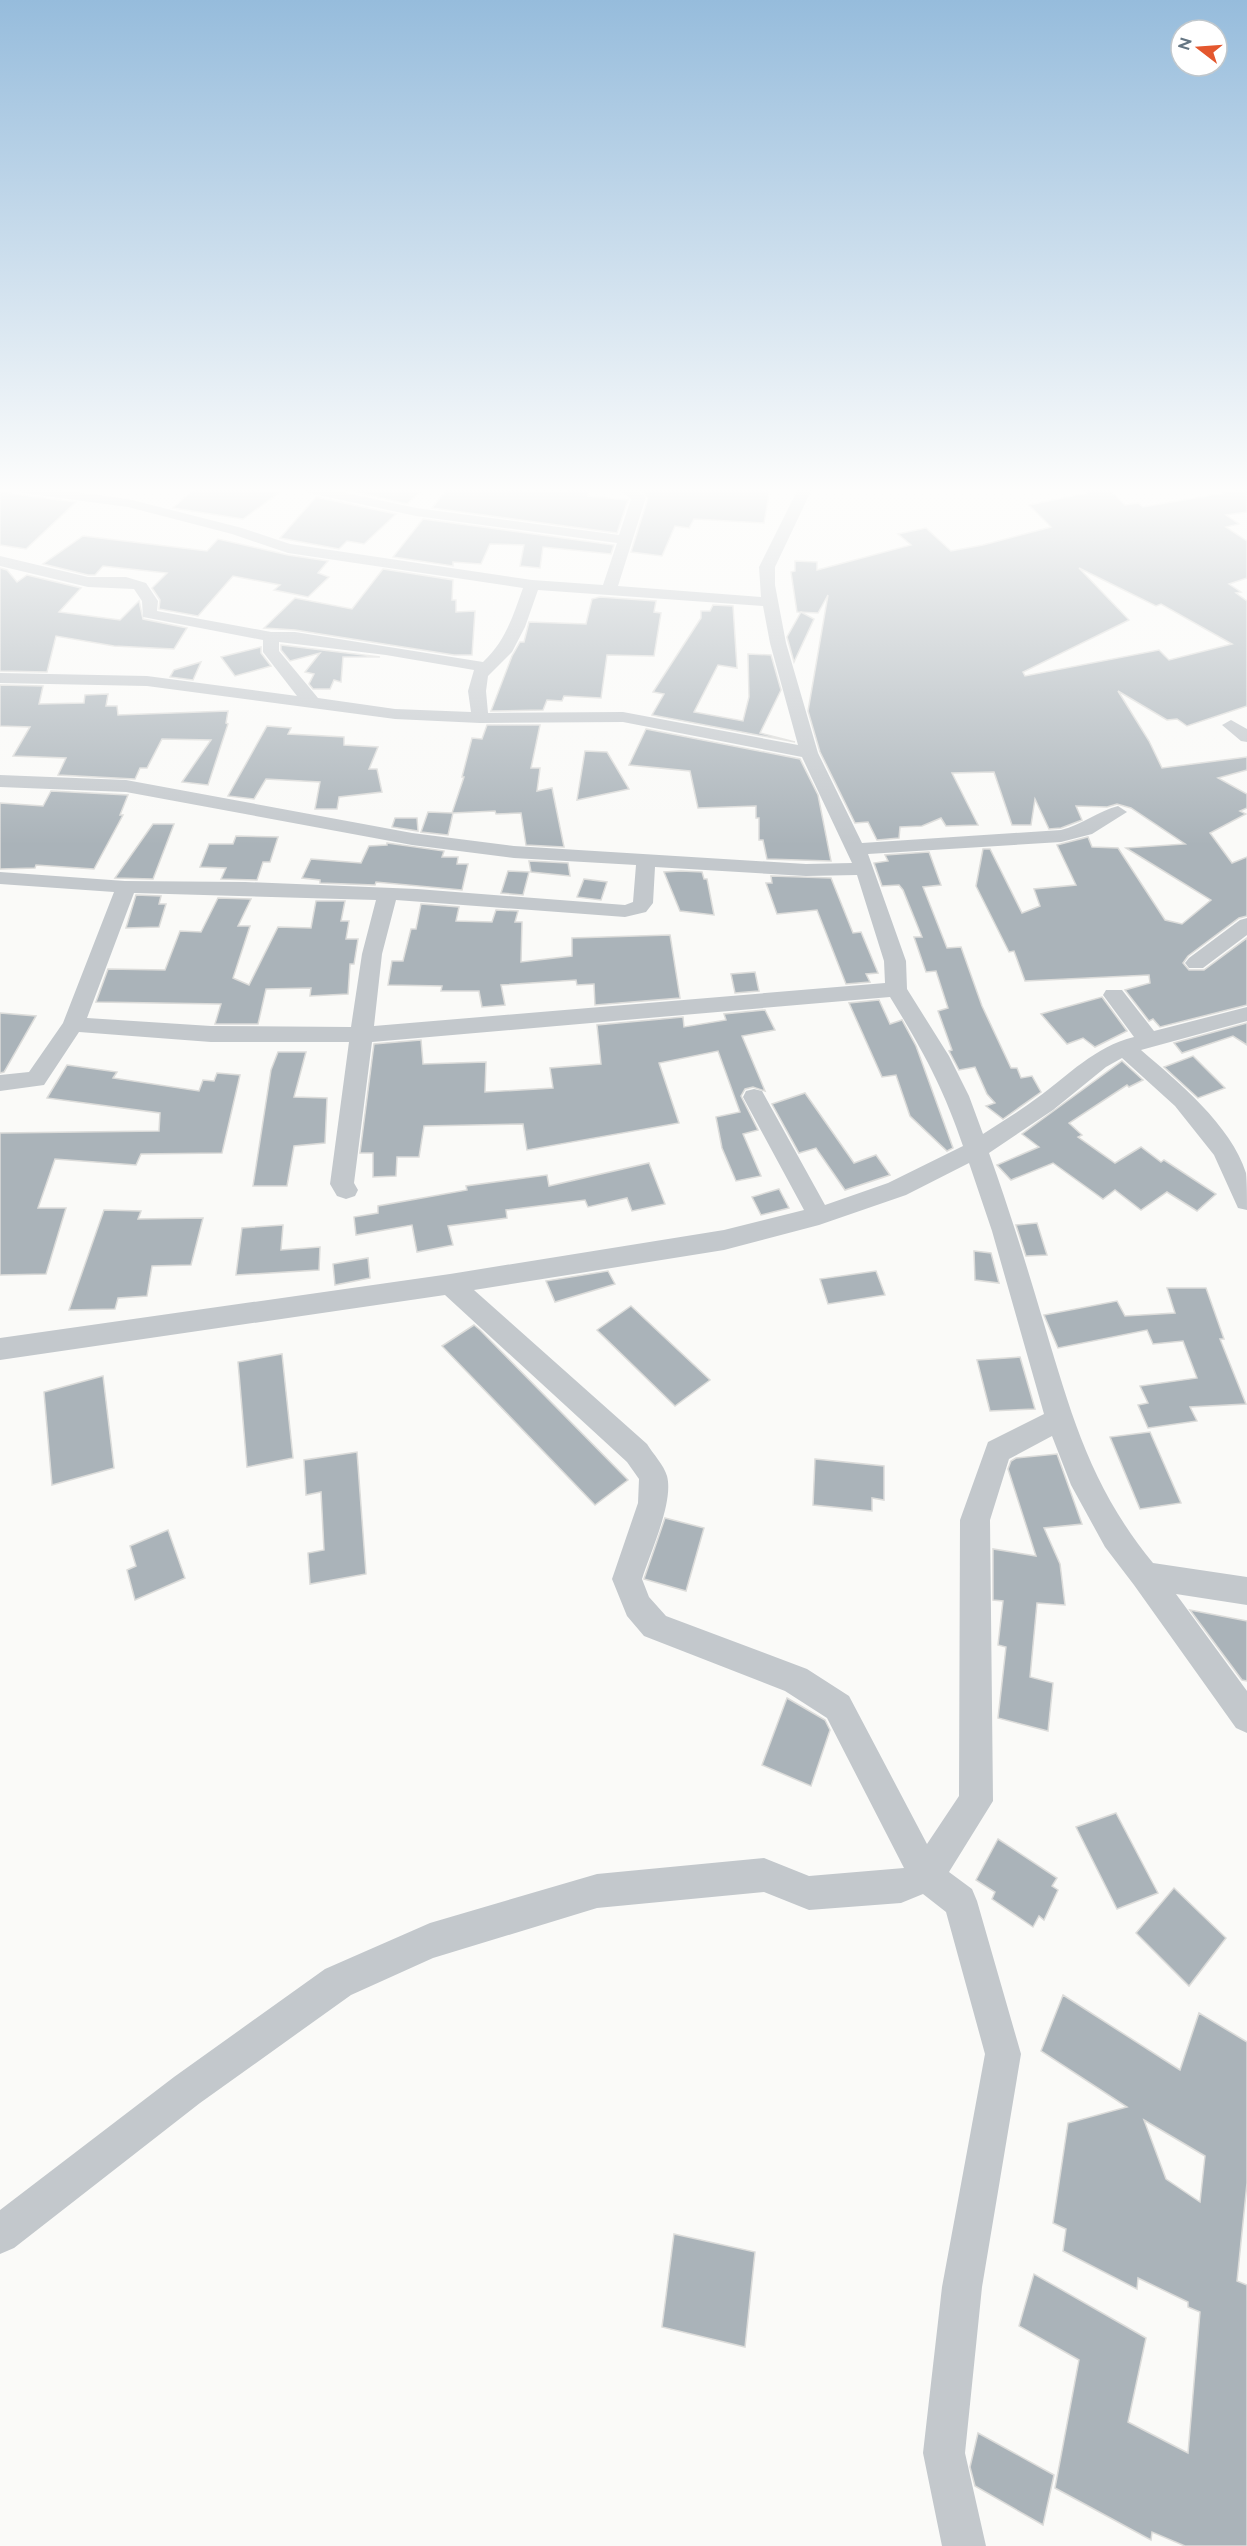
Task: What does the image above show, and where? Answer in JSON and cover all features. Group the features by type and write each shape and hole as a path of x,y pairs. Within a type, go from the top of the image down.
{"street":[{"path":"149,608 149,614 271,637 295,637 374,648 484,667"},
{"path":"480,718 478,681 484,667 504,652 524,608"},
{"path":"771,608 778,643 809,753 859,859 895,961 896,989 938,1056 958,1096 977,1149 1059,1419 1081,1476 1114,1538 1145,1575 1247,1717"},
{"path":"271,637 271,652 313,704"},
{"path":"0,678 147,681 395,714 480,718 623,717 809,753"},
{"path":"1231,725 1247,737"},
{"path":"0,781 126,786 412,839 514,852 806,870 859,859 1061,836 1085,830 1118,812"},
{"path":"0,878 125,887 388,894 634,910 642,903 646,859"},
{"path":"0,1083 36,1079 73,1024 123,901 125,887"},
{"path":"346,1190 342,1184 360,1035 372,954 388,894"},
{"path":"1196,963 1247,925"},
{"path":"73,1024 212,1034 360,1035 896,989"},
{"path":"1114,995 1149,1041"},
{"path":"0,1349 450,1284 724,1240 819,1216 845,1209 897,1189 977,1149 1046,1104 1098,1062 1124,1047 1247,1014"},
{"path":"1124,1047 1183,1100 1224,1151 1247,1202"},
{"path":"754,1097 819,1216"},
{"path":"450,1284 637,1453 653,1477 652,1503 627,1579 638,1606 655,1626 796,1680 838,1707 926,1876 960,1900 1003,2054 962,2287 944,2453 963,2546"},
{"path":"0,2234 187,2090 338,1982 430,1941 597,1891 764,1875 809,1893 901,1886 926,1876 976,1801 975,1520 998,1451 1059,1419"},
{"path":"1145,1575 1247,1591"}],"building":[{"path":"0,608 63,608 59,612 120,620 132,608 141,608 143,619 187,628 174,649 114,646 56,636 47,672 0,671"},
{"path":"159,608 205,608 198,616"},
{"path":"285,608 456,608 456,612 475,611 472,655 454,655 295,630 264,628"},
{"path":"590,608 655,608 654,612 661,613 654,656 607,655 601,698 564,696 562,701 547,700 543,710 491,711 512,656 520,642 524,642 529,622 586,624"},
{"path":"712,608 733,608 737,668 718,665 694,712 743,721 749,697 748,654 771,655 781,690 760,733 795,742 652,715 664,694 653,692 701,618 701,611 710,611"},
{"path":"796,608 821,608 818,613 797,612"},
{"path":"826,608 1117,608 1129,620 1023,672 1025,676 1159,650 1169,660 1232,644 1168,608 1247,608 1247,706 1187,726 1177,719 1167,720 1118,691 1149,741 1162,768 1247,757 1247,770 1218,778 1247,794 1247,808 1240,811 1246,814 1210,833 1232,863 1247,857 1247,916 1239,918 1188,956 1183,963 1189,970 1204,970 1247,938 1247,1005 1160,1027 1153,1019 1149,1021 1125,990 1150,983 1149,975 1025,981 1014,951 1009,952 976,886 983,849 990,849 1022,913 1040,906 1034,889 1076,885 1057,845 1088,837 1092,847 1118,848 1165,920 1182,924 1211,900 1126,848 1185,844 1131,808 1117,804 1107,807 1076,806 1082,820 1061,828 1049,829 1035,799 1031,825 1012,825 994,772 952,773 978,825 946,826 941,818 922,826 900,827 899,838 877,840 868,822 855,823 820,752 808,711"},
{"path":"801,612 814,619 794,662 787,637"},
{"path":"281,645 380,657 343,657 341,682 334,680 330,689 313,689 309,684 314,674 305,672 320,653 290,661 281,650"},
{"path":"261,647 261,653 271,666 235,676 221,657"},
{"path":"201,662 193,680 170,677 174,670"},
{"path":"0,685 43,686 39,704 84,703 85,695 108,694 106,706 117,706 118,715 228,711 226,723 228,724 208,785 182,782 211,740 162,739 147,768 140,768 135,779 58,775 66,758 13,756 30,727 0,726"},
{"path":"487,725 540,725 531,768 540,768 537,791 552,788 564,847 526,845 521,813 496,814 495,811 453,813 448,835 421,832 428,812 452,813 464,777 462,777 472,738 482,739"},
{"path":"267,726 291,728 288,734 344,737 344,745 378,747 369,769 377,769 382,792 339,797 337,809 315,809 320,782 266,779 254,799 228,796"},
{"path":"646,729 800,759 818,795 831,861 767,859 763,840 759,840 759,818 756,818 756,806 698,808 690,771 629,765"},
{"path":"585,751 607,752 629,789 577,800"},
{"path":"51,791 128,795 120,815 123,815 94,869 36,865 35,868 0,869 0,803 43,806"},
{"path":"395,818 417,818 418,831 392,827"},
{"path":"153,824 174,824 153,879 115,878"},
{"path":"236,836 278,837 270,862 263,862 257,880 221,879 226,868 200,867 209,844 233,844"},
{"path":"387,843 444,851 442,857 458,857 457,864 468,864 462,890 376,882 375,885 320,883 320,880 302,878 311,859 361,863 369,846 387,845"},
{"path":"929,852 941,885 923,887 947,948 961,947 982,1006 1011,1068 1017,1068 1021,1078 1032,1076 1041,1092 1003,1119 986,1106 995,1103 987,1094 975,1067 959,1070 949,1051 952,1050 938,1011 948,1008 936,971 926,972 914,937 922,937 903,890 899,885 882,886 874,863 888,861 885,855"},
{"path":"529,861 568,863 570,876 531,872"},
{"path":"508,871 529,872 523,895 501,893"},
{"path":"664,872 702,872 704,879 707,879 714,915 680,911"},
{"path":"771,876 831,878 853,933 861,932 878,973 866,974 870,982 846,984 817,910 777,914 766,883 772,883"},
{"path":"584,879 607,882 601,900 577,897"},
{"path":"136,895 161,896 159,904 166,904 159,927 126,928"},
{"path":"218,898 251,899 238,926 250,926 233,978 249,985 278,927 311,928 316,901 345,901 341,921 349,921 346,939 358,939 354,964 350,964 348,994 310,996 311,988 266,989 258,1024 215,1024 221,1004 96,1002 108,969 165,970 180,931 201,932"},
{"path":"421,904 459,907 456,921 492,922 496,910 518,911 515,922 522,922 521,962 572,956 572,938 670,935 680,998 595,1005 594,984 577,985 576,980 501,985 505,1005 482,1007 479,991 441,991 442,986 388,985 392,961 403,961 411,929 416,929"},
{"path":"755,972 759,991 735,993 731,974"},
{"path":"1102,997 1127,1031 1095,1047 1083,1038 1067,1044 1041,1014"},
{"path":"879,1000 890,1024 902,1020 916,1046 953,1148 947,1151 910,1116 896,1075 882,1077 849,1003"},
{"path":"765,1010 775,1030 742,1036 765,1091 753,1087 745,1089 741,1096 758,1130 743,1134 761,1176 736,1181 722,1148 716,1117 740,1112 718,1051 659,1063 679,1123 527,1150 523,1124 424,1126 419,1157 397,1157 396,1176 373,1177 373,1153 360,1153 374,1044 421,1040 423,1064 486,1062 485,1092 553,1088 550,1068 601,1064 597,1025 683,1017 684,1027 726,1020 724,1014"},
{"path":"0,1013 36,1016 4,1072 0,1073"},
{"path":"1247,1023 1247,1045 1233,1036 1182,1053 1174,1043"},
{"path":"278,1052 306,1052 294,1097 327,1098 325,1143 294,1146 287,1186 253,1186 271,1070"},
{"path":"1193,1056 1225,1088 1198,1098 1164,1067"},
{"path":"1122,1061 1143,1080 1129,1087 1127,1085 1069,1123 1082,1135 1078,1137 1115,1163 1141,1147 1161,1162 1164,1160 1216,1194 1197,1211 1167,1192 1141,1210 1115,1190 1103,1199 1053,1163 1011,1180 997,1165 1039,1147 1022,1134"},
{"path":"67,1065 117,1072 113,1078 199,1091 203,1080 214,1081 217,1073 240,1075 222,1153 141,1154 136,1165 55,1159 38,1208 66,1208 46,1274 0,1275 0,1133 159,1131 160,1113 47,1098"},
{"path":"805,1093 854,1163 876,1155 890,1175 845,1190 816,1148 799,1153 772,1104"},
{"path":"649,1163 665,1204 632,1211 627,1198 588,1207 585,1200 506,1210 507,1218 448,1226 453,1245 417,1252 412,1225 356,1235 354,1217 378,1213 378,1206 467,1190 466,1186 547,1175 549,1186"},
{"path":"779,1189 789,1208 761,1215 752,1197"},
{"path":"104,1210 141,1211 138,1219 203,1218 191,1265 152,1266 147,1296 118,1298 115,1309 69,1310"},
{"path":"1037,1223 1047,1255 1026,1256 1016,1225"},
{"path":"283,1225 281,1250 320,1247 319,1270 236,1275 242,1228"},
{"path":"974,1251 991,1253 999,1283 975,1280"},
{"path":"368,1258 370,1278 335,1285 333,1264"},
{"path":"608,1271 615,1284 555,1302 546,1281"},
{"path":"876,1271 885,1295 828,1304 820,1279"},
{"path":"1167,1288 1206,1288 1224,1339 1220,1339 1246,1404 1190,1407 1197,1421 1148,1428 1138,1405 1148,1403 1140,1386 1197,1378 1183,1341 1153,1344 1147,1330 1058,1348 1044,1315 1117,1301 1125,1316 1175,1313"},
{"path":"631,1306 710,1380 675,1406 597,1330"},
{"path":"474,1325 628,1480 595,1505 442,1346"},
{"path":"282,1354 293,1458 247,1467 238,1362"},
{"path":"1020,1357 1035,1409 990,1411 977,1360"},
{"path":"103,1376 114,1468 52,1485 44,1392"},
{"path":"1150,1432 1181,1503 1140,1509 1110,1437"},
{"path":"357,1452 366,1574 310,1584 308,1553 324,1550 321,1492 306,1495 304,1460"},
{"path":"1057,1454 1082,1524 1044,1528 1060,1564 1065,1605 1037,1603 1030,1677 1053,1683 1048,1731 998,1718 1006,1647 998,1645 1003,1601 993,1600 993,1549 1036,1556 1008,1469 1011,1461 1016,1458"},
{"path":"815,1459 884,1466 884,1500 872,1498 872,1511 813,1505"},
{"path":"665,1518 704,1528 686,1591 644,1579"},
{"path":"168,1530 185,1578 135,1600 127,1570 136,1566 130,1546"},
{"path":"1190,1610 1247,1621 1247,1681 1242,1680"},
{"path":"787,1698 825,1720 830,1730 811,1786 762,1765"},
{"path":"1116,1813 1158,1893 1117,1909 1076,1827"},
{"path":"998,1839 1057,1878 1052,1886 1058,1890 1044,1920 1039,1916 1033,1927 992,1899 995,1892 976,1880"},
{"path":"1174,1888 1226,1938 1189,1986 1136,1933"},
{"path":"1063,1995 1180,2070 1199,2013 1247,2042 1247,2183 1237,2281 1247,2285 1247,2546 1185,2546 1152,2532 1151,2540 1055,2488 1079,2360 1019,2326 1034,2274 1146,2338 1128,2422 1188,2453 1200,2312 1188,2307 1188,2302 1138,2278 1137,2289 1063,2251 1066,2229 1053,2223 1068,2123 1127,2107 1041,2051","holes":["1144,2120 1205,2156 1200,2202 1166,2179"]},
{"path":"674,2234 755,2252 745,2347 662,2327"},
{"path":"978,2433 1054,2475 1043,2525 975,2486 970,2467"}]}
